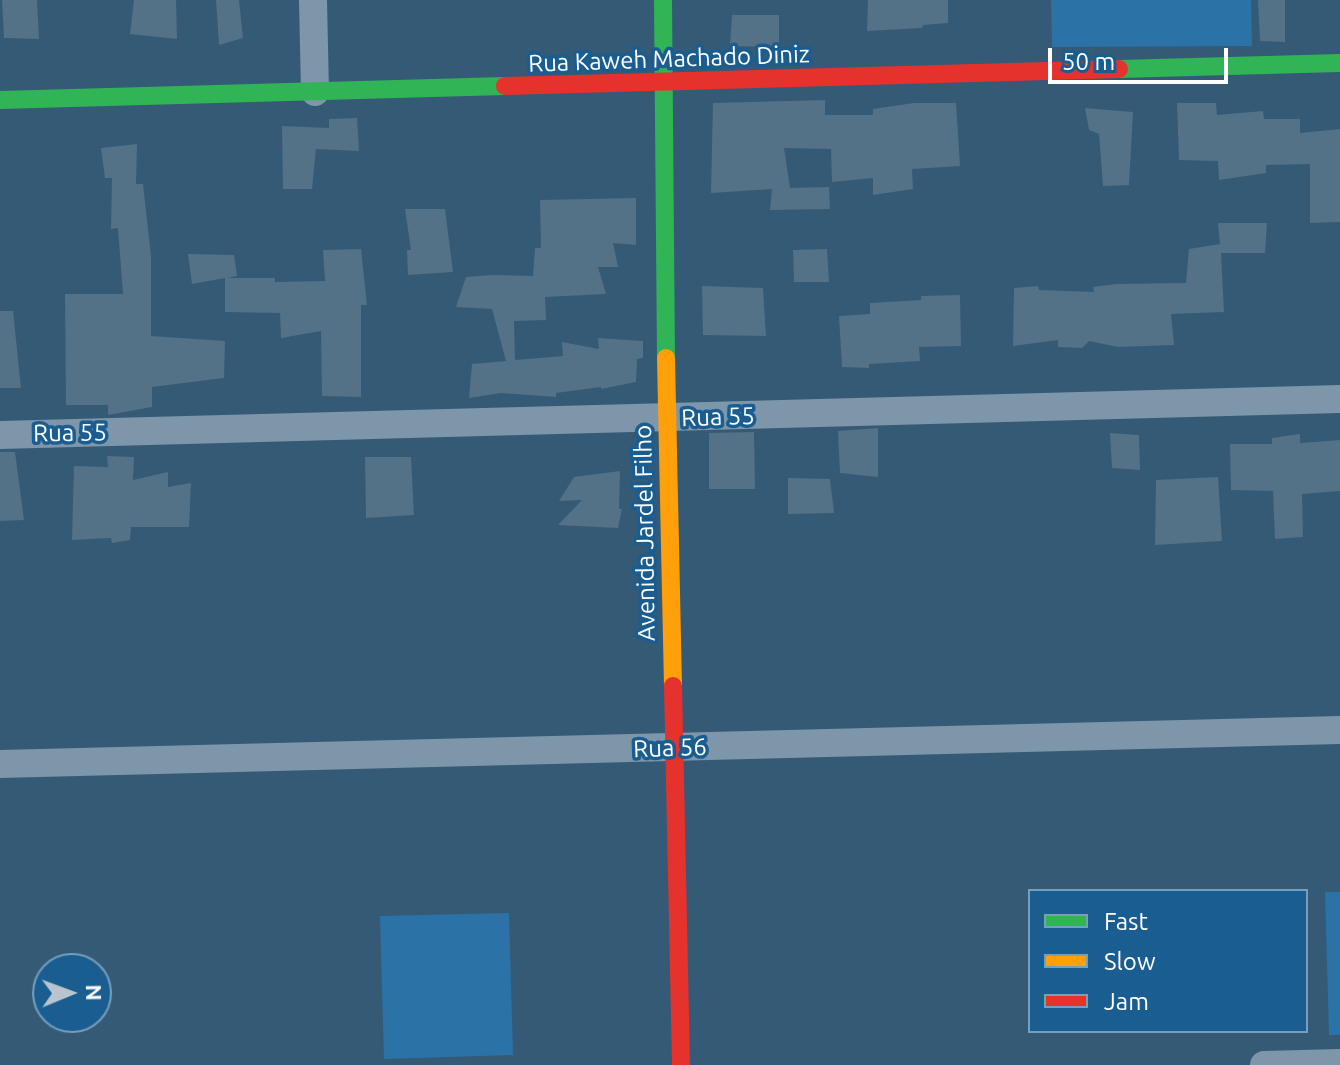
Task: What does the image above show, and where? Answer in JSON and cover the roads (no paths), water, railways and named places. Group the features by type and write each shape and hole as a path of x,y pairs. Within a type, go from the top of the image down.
{"street":[{"path":"313,0 315,92"},
{"name":"Avenida Jardel Filho","path":"663,0 667,418 681,1065"},
{"name":"Rua Kaweh Machado Diniz","path":"0,100 1340,63"},
{"name":"Rua 55","path":"0,435 1340,399"},
{"name":"Rua 56","path":"0,764 1340,730"},
{"path":"1264,1065 1340,1063"}]}
